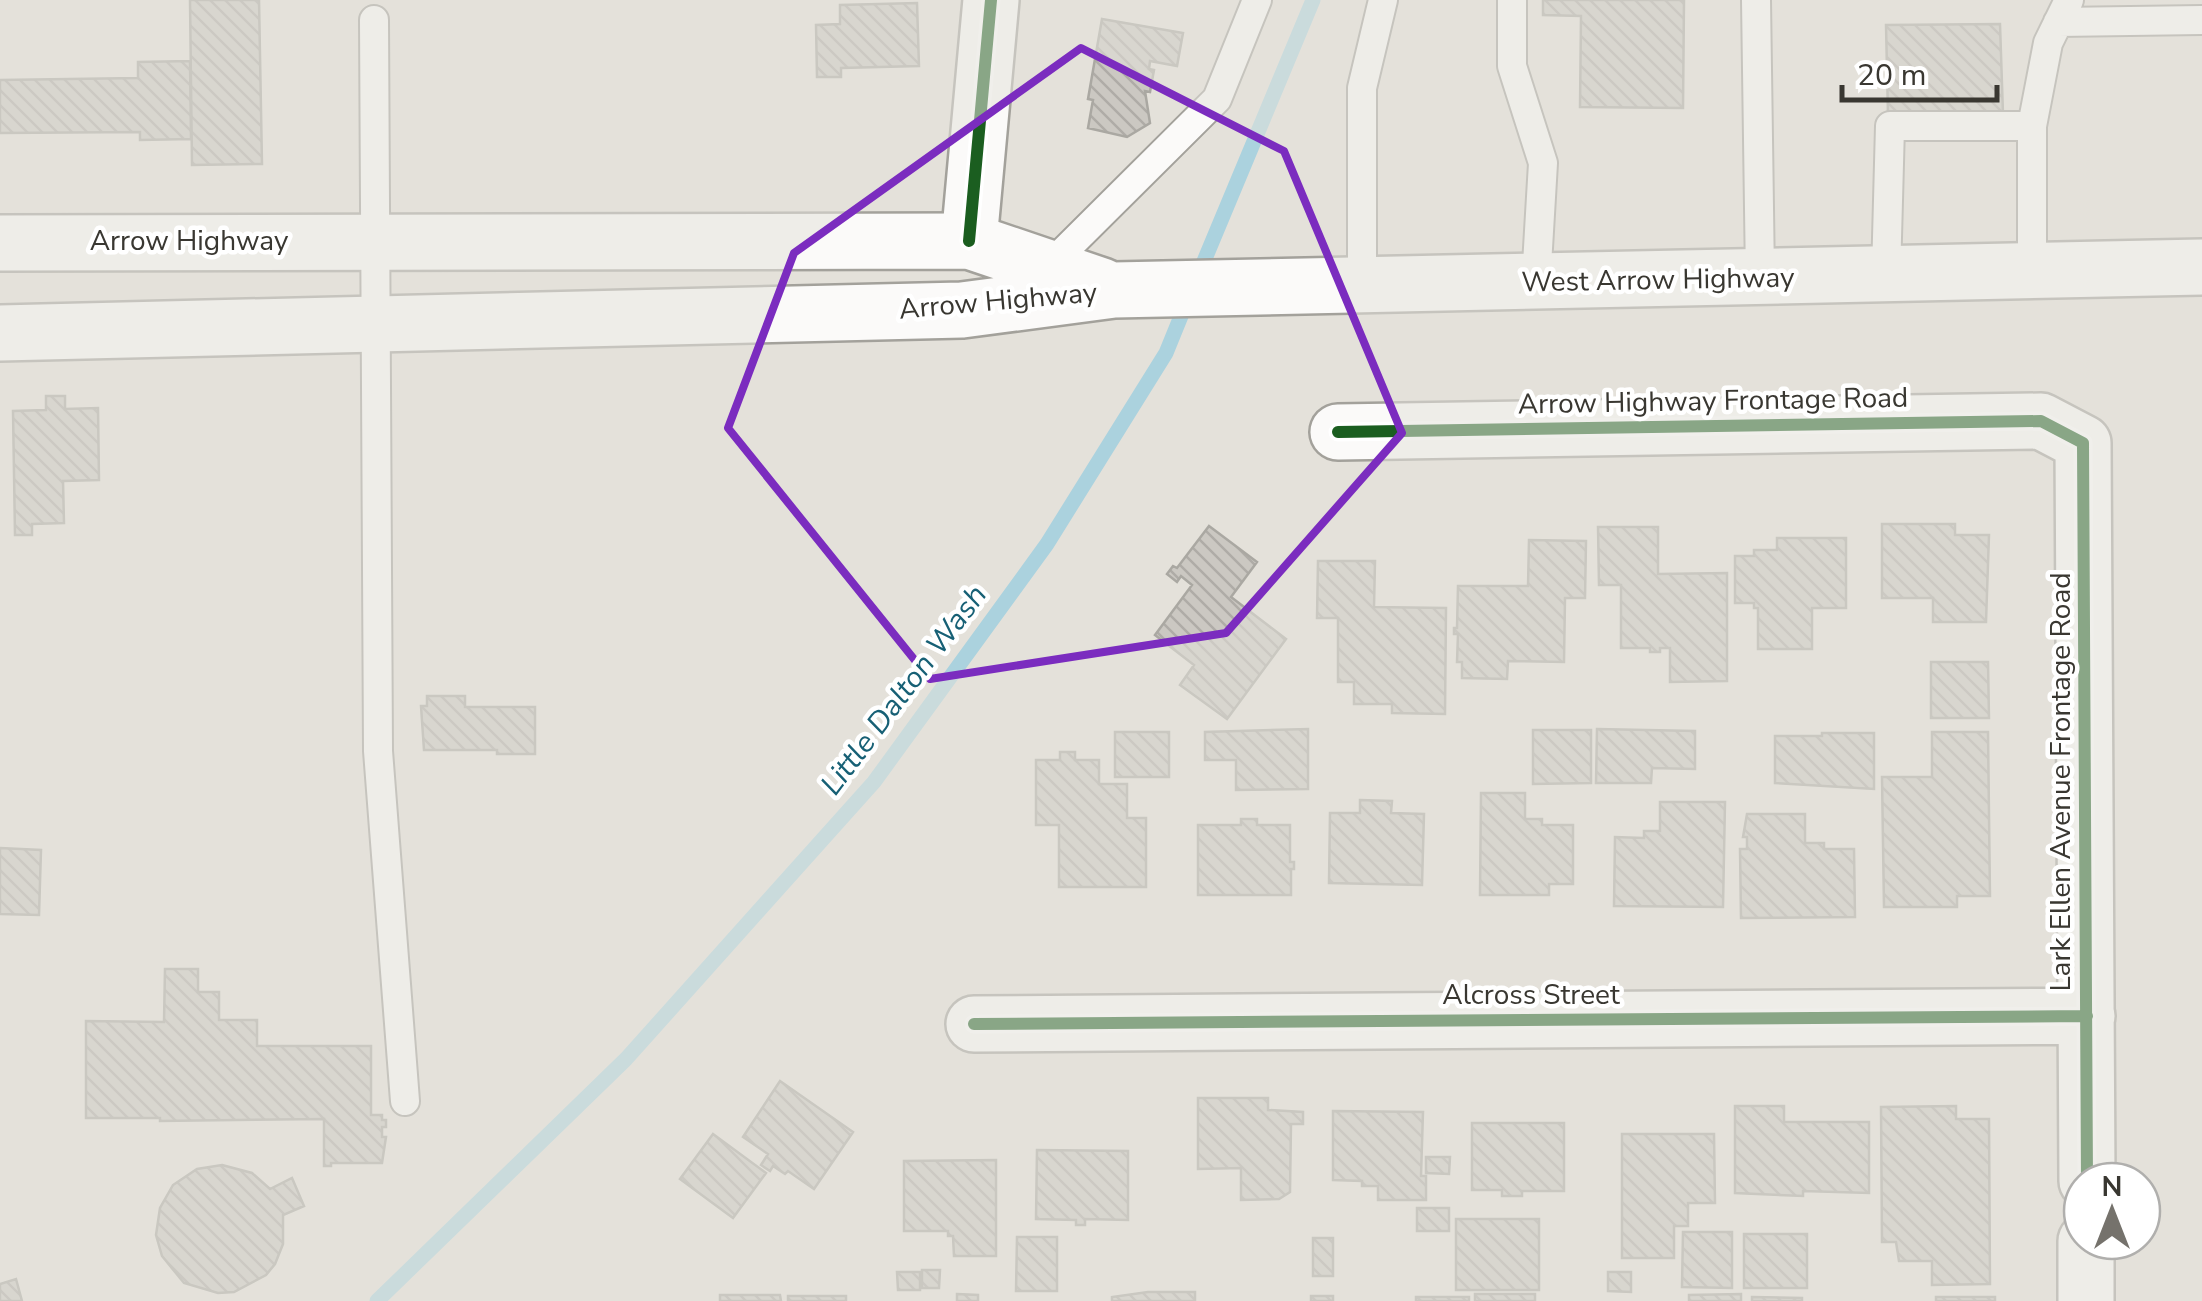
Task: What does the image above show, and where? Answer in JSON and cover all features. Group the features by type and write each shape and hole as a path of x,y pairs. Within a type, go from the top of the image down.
{"main road":[{"path":"968,241 991,0"},
{"name":"Arrow Highway","path":"0,242 968,241 1114,290"},
{"name":"West Arrow Highway","path":"1114,290 2202,267"},
{"name":"Arrow Highway","path":"0,332 962,310 1114,290"},
{"name":"Arrow Highway Frontage Road","path":"1338,432 2041,421 2083,444"},
{"name":"Lark Ellen Avenue Frontage Road","path":"2083,444 2087,1161"},
{"name":"Alcross Street","path":"974,1024 2087,1016"},
{"path":"2086,1261 2086,1301"}],"lane":[{"path":"1047,268 1217,99 1257,0"},
{"path":"1362,258 1362,88 1383,0"},
{"path":"1512,0 1512,66 1543,163 1536,282"},
{"path":"1756,0 1760,277"},
{"path":"2032,271 2032,126 2048,43 2063,11 2202,20"},
{"path":"374,20 378,751 405,1101"},
{"path":"1886,275 1890,126 2032,126"}],"highlighted area":[{"path":"1081,48 1284,151 1402,433 1226,633 930,679 728,428 794,253"}],"building":[{"path":"190,0 259,0 262,164 192,165"},
{"path":"1543,0 1684,0 1683,108 1580,107 1581,16 1543,15"},
{"path":"917,3 919,66 841,68 841,77 817,77 816,25 840,24 840,5"},
{"path":"1102,19 1183,33 1177,66 1150,61 1149,69 1154,70 1150,92 1145,91 1150,123 1127,137 1088,128 1093,100 1088,99"},
{"path":"2000,24 2003,114 1888,115 1886,25"},
{"path":"190,61 191,139 140,140 140,132 0,133 0,80 138,78 138,62"},
{"path":"46,396 65,396 65,409 98,408 99,480 63,481 64,523 32,524 32,535 15,535 13,411 46,410"},
{"path":"1882,524 1955,524 1955,535 1989,535 1986,622 1933,622 1933,598 1882,598"},
{"path":"1209,526 1257,562 1231,597 1286,639 1227,719 1180,685 1194,665 1155,635 1192,585 1181,576 1177,582 1167,574 1173,566 1177,568"},
{"path":"1598,527 1658,527 1658,574 1727,573 1727,681 1670,682 1670,648 1650,652 1650,648 1621,648 1621,585 1599,585"},
{"path":"1777,538 1846,538 1846,608 1812,608 1812,649 1758,649 1758,608 1754,608 1754,603 1735,603 1735,556 1754,556 1754,550 1777,550"},
{"path":"1529,540 1586,541 1585,598 1565,598 1564,662 1508,661 1507,679 1462,678 1462,662 1457,662 1458,634 1454,634 1458,586 1528,586"},
{"path":"1318,561 1375,561 1374,607 1446,608 1445,714 1392,713 1392,704 1354,704 1354,682 1338,682 1338,618 1317,618"},
{"path":"1931,662 1988,662 1989,718 1931,718"},
{"path":"427,696 465,696 465,707 535,707 535,754 424,750 421,706 427,706"},
{"path":"1308,729 1308,789 1236,790 1236,760 1205,760 1205,732"},
{"path":"1597,729 1695,731 1695,769 1652,768 1651,783 1596,783"},
{"path":"1533,730 1591,730 1591,783 1533,784"},
{"path":"1115,732 1169,732 1169,777 1115,777"},
{"path":"1932,732 1988,732 1990,896 1957,896 1957,907 1884,907 1882,777 1932,777"},
{"path":"1874,733 1874,789 1775,783 1775,736"},
{"path":"1060,752 1075,752 1075,760 1099,760 1099,784 1127,784 1127,818 1146,818 1146,887 1059,887 1059,825 1036,825 1036,760 1060,760"},
{"path":"1481,793 1525,793 1525,819 1542,819 1542,825 1573,825 1573,884 1549,884 1549,895 1480,895"},
{"path":"1360,800 1392,801 1391,813 1424,814 1422,885 1329,883 1330,813 1360,813"},
{"path":"1660,802 1725,802 1723,907 1614,906 1615,837 1644,838 1644,831 1660,831"},
{"path":"1747,814 1805,814 1805,843 1824,843 1824,849 1854,849 1855,917 1741,918 1740,849 1747,849 1747,837 1743,837"},
{"path":"1241,819 1257,819 1257,825 1290,825 1290,862 1294,862 1291,895 1198,895 1198,825 1241,825"},
{"path":"0,848 41,850 39,915 0,914"},
{"path":"165,969 198,969 198,992 219,992 219,1020 257,1020 257,1046 371,1046 371,1115 382,1115 382,1120 386,1120 386,1127 382,1127 382,1137 386,1137 382,1163 324,1166 324,1119 86,1118 86,1021 164,1022"},
{"path":"780,1081 853,1132 814,1189 788,1171 785,1174 773,1166 770,1171 761,1165 768,1154 743,1137"},
{"path":"1198,1098 1268,1098 1268,1110 1303,1112 1303,1124 1291,1124 1290,1192 1279,1199 1241,1200 1241,1168 1198,1169"},
{"path":"1735,1106 1784,1106 1784,1122 1869,1122 1869,1193 1735,1193"},
{"path":"1956,1106 1956,1119 1989,1119 1990,1284 1932,1285 1932,1261 1899,1261 1896,1242 1882,1242 1881,1107"},
{"path":"1333,1111 1423,1112 1421,1176 1426,1176 1426,1200 1378,1200 1378,1186 1333,1180"},
{"path":"1472,1123 1564,1123 1564,1191 1522,1191 1522,1196 1502,1196 1502,1190 1472,1190"},
{"path":"713,1134 766,1173 733,1218 680,1179"},
{"path":"1622,1134 1714,1134 1715,1203 1688,1203 1688,1226 1674,1226 1674,1258 1622,1258"},
{"path":"1037,1150 1128,1151 1128,1220 1085,1219 1085,1225 1076,1225 1076,1220 1036,1219"},
{"path":"1426,1157 1450,1157 1449,1174 1426,1173"},
{"path":"996,1160 996,1256 954,1256 953,1236 948,1236 948,1231 904,1231 904,1161"},
{"path":"222,1165 252,1173 270,1189 292,1178 304,1206 283,1215 283,1244 266,1275 234,1292 218,1293 184,1283 162,1256 156,1235 160,1208 173,1185 197,1169"},
{"path":"1417,1208 1449,1208 1449,1231 1417,1231"},
{"path":"1456,1219 1539,1219 1539,1290 1456,1290"},
{"path":"1683,1232 1732,1232 1732,1288 1682,1287"},
{"path":"1744,1234 1807,1234 1807,1288 1744,1288"},
{"path":"1017,1237 1057,1237 1057,1291 1016,1291"},
{"path":"1313,1238 1333,1238 1333,1276 1313,1276"},
{"path":"922,1270 940,1270 939,1288 922,1288"},
{"path":"897,1272 920,1272 920,1290 898,1290"},
{"path":"1608,1272 1631,1272 1631,1292 1608,1291"},
{"path":"16,1279 22,1301 0,1301 0,1284"},
{"path":"1195,1292 1195,1301 1112,1301 1112,1297"},
{"path":"957,1294 978,1295 978,1301 957,1301"},
{"path":"1475,1294 1535,1294 1535,1301 1475,1301"},
{"path":"1741,1294 1741,1301 1689,1301 1689,1295"},
{"path":"720,1295 780,1295 781,1301 720,1301"},
{"path":"788,1296 846,1296 846,1301 788,1301"},
{"path":"1311,1296 1333,1296 1333,1301 1311,1301"},
{"path":"1416,1297 1469,1297 1469,1301 1416,1301"},
{"path":"1752,1297 1802,1298 1802,1301 1752,1301"},
{"path":"1936,1297 1995,1297 1995,1301 1936,1301"}],"waterway":[{"name":"Little Dalton Wash","path":"1197,278 1313,0"},
{"name":"Little Dalton Wash","path":"377,1301 626,1059 874,782 1047,544 1166,353 1188,299"}],"cycle path":[{"path":"969,241 991,0"},
{"path":"1338,432 2041,421 2083,443 2087,1161"},
{"path":"974,1024 2087,1016"}]}
